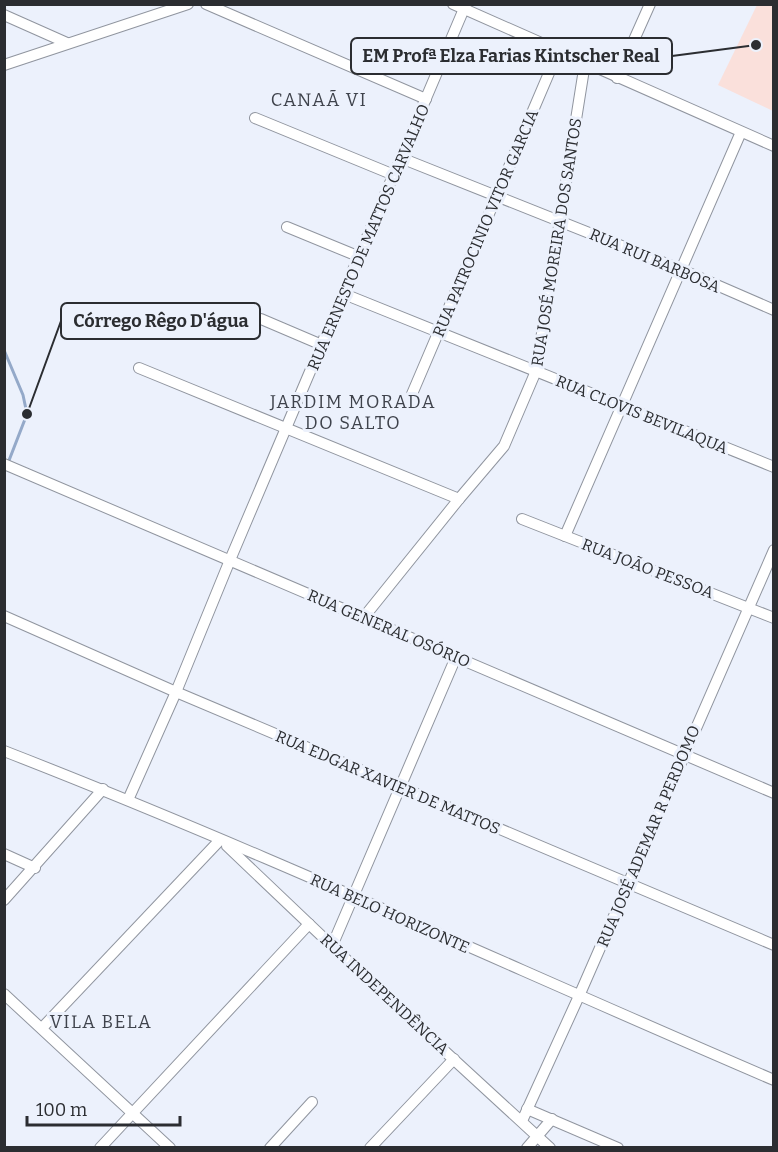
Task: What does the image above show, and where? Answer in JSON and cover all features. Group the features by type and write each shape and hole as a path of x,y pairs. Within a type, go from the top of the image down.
{"street":[{"path":"4,64 188,4"},
{"path":"207,4 426,99"},
{"path":"453,4 465,7 558,52 774,146"},
{"path":"617,78 650,4"},
{"name":"RUA ERNESTO DE MATTOS CARVALHO","path":"128,800 176,692 465,7"},
{"path":"4,15 68,43"},
{"name":"RUA PATROCINIO VITOR GARCIA","path":"412,394 558,52"},
{"name":"RUA JOSÉ MOREIRA DOS SANTOS","path":"364,616 504,446 536,371 585,63"},
{"path":"255,118 394,175"},
{"path":"565,536 741,132"},
{"name":"RUA RUI BARBOSA","path":"401,158 682,270 774,310"},
{"path":"287,227 360,256"},
{"name":"RUA CLOVIS BEVILAQUA","path":"344,294 774,467"},
{"path":"261,319 322,345"},
{"path":"139,368 459,499"},
{"name":"RUA GENERAL OSÓRIO","path":"4,464 774,793"},
{"name":"RUA JOÃO PESSOA","path":"522,519 774,618"},
{"name":"RUA JOSÉ ADEMAR R PERDOMO","path":"522,1121 774,550"},
{"name":"RUA EDGAR XAVIER DE MATTOS","path":"4,616 176,692 774,945"},
{"path":"332,946 456,657"},
{"name":"RUA BELO HORIZONTE","path":"4,751 103,789 354,895 774,1080"},
{"path":"4,900 35,868 103,789"},
{"path":"42,1029 220,840"},
{"name":"RUA INDEPENDÊNCIA","path":"220,840 550,1148"},
{"path":"4,854 35,868"},
{"path":"100,1148 309,924"},
{"path":"4,994 170,1148"},
{"path":"370,1148 454,1059"},
{"path":"270,1148 312,1102"},
{"path":"527,1109 618,1148"},
{"path":"527,1148 552,1119"}],"shaded area":[{"path":"757,5 773,5 773,111 718,85"}],"waterway":[{"path":"4,350 23,395 27,414 8,463"}],"place":[{"name":"EM Profª Elza Farias Kintscher Real","path":"756,45"},
{"name":"Córrego Rêgo D'água","path":"27,414"}],"district":[{"name":"CANAÃ VI","path":"319,100"},
{"name":"JARDIM MORADA DO SALTO","path":"353,412"},
{"name":"VILA BELA","path":"101,1022"}]}
